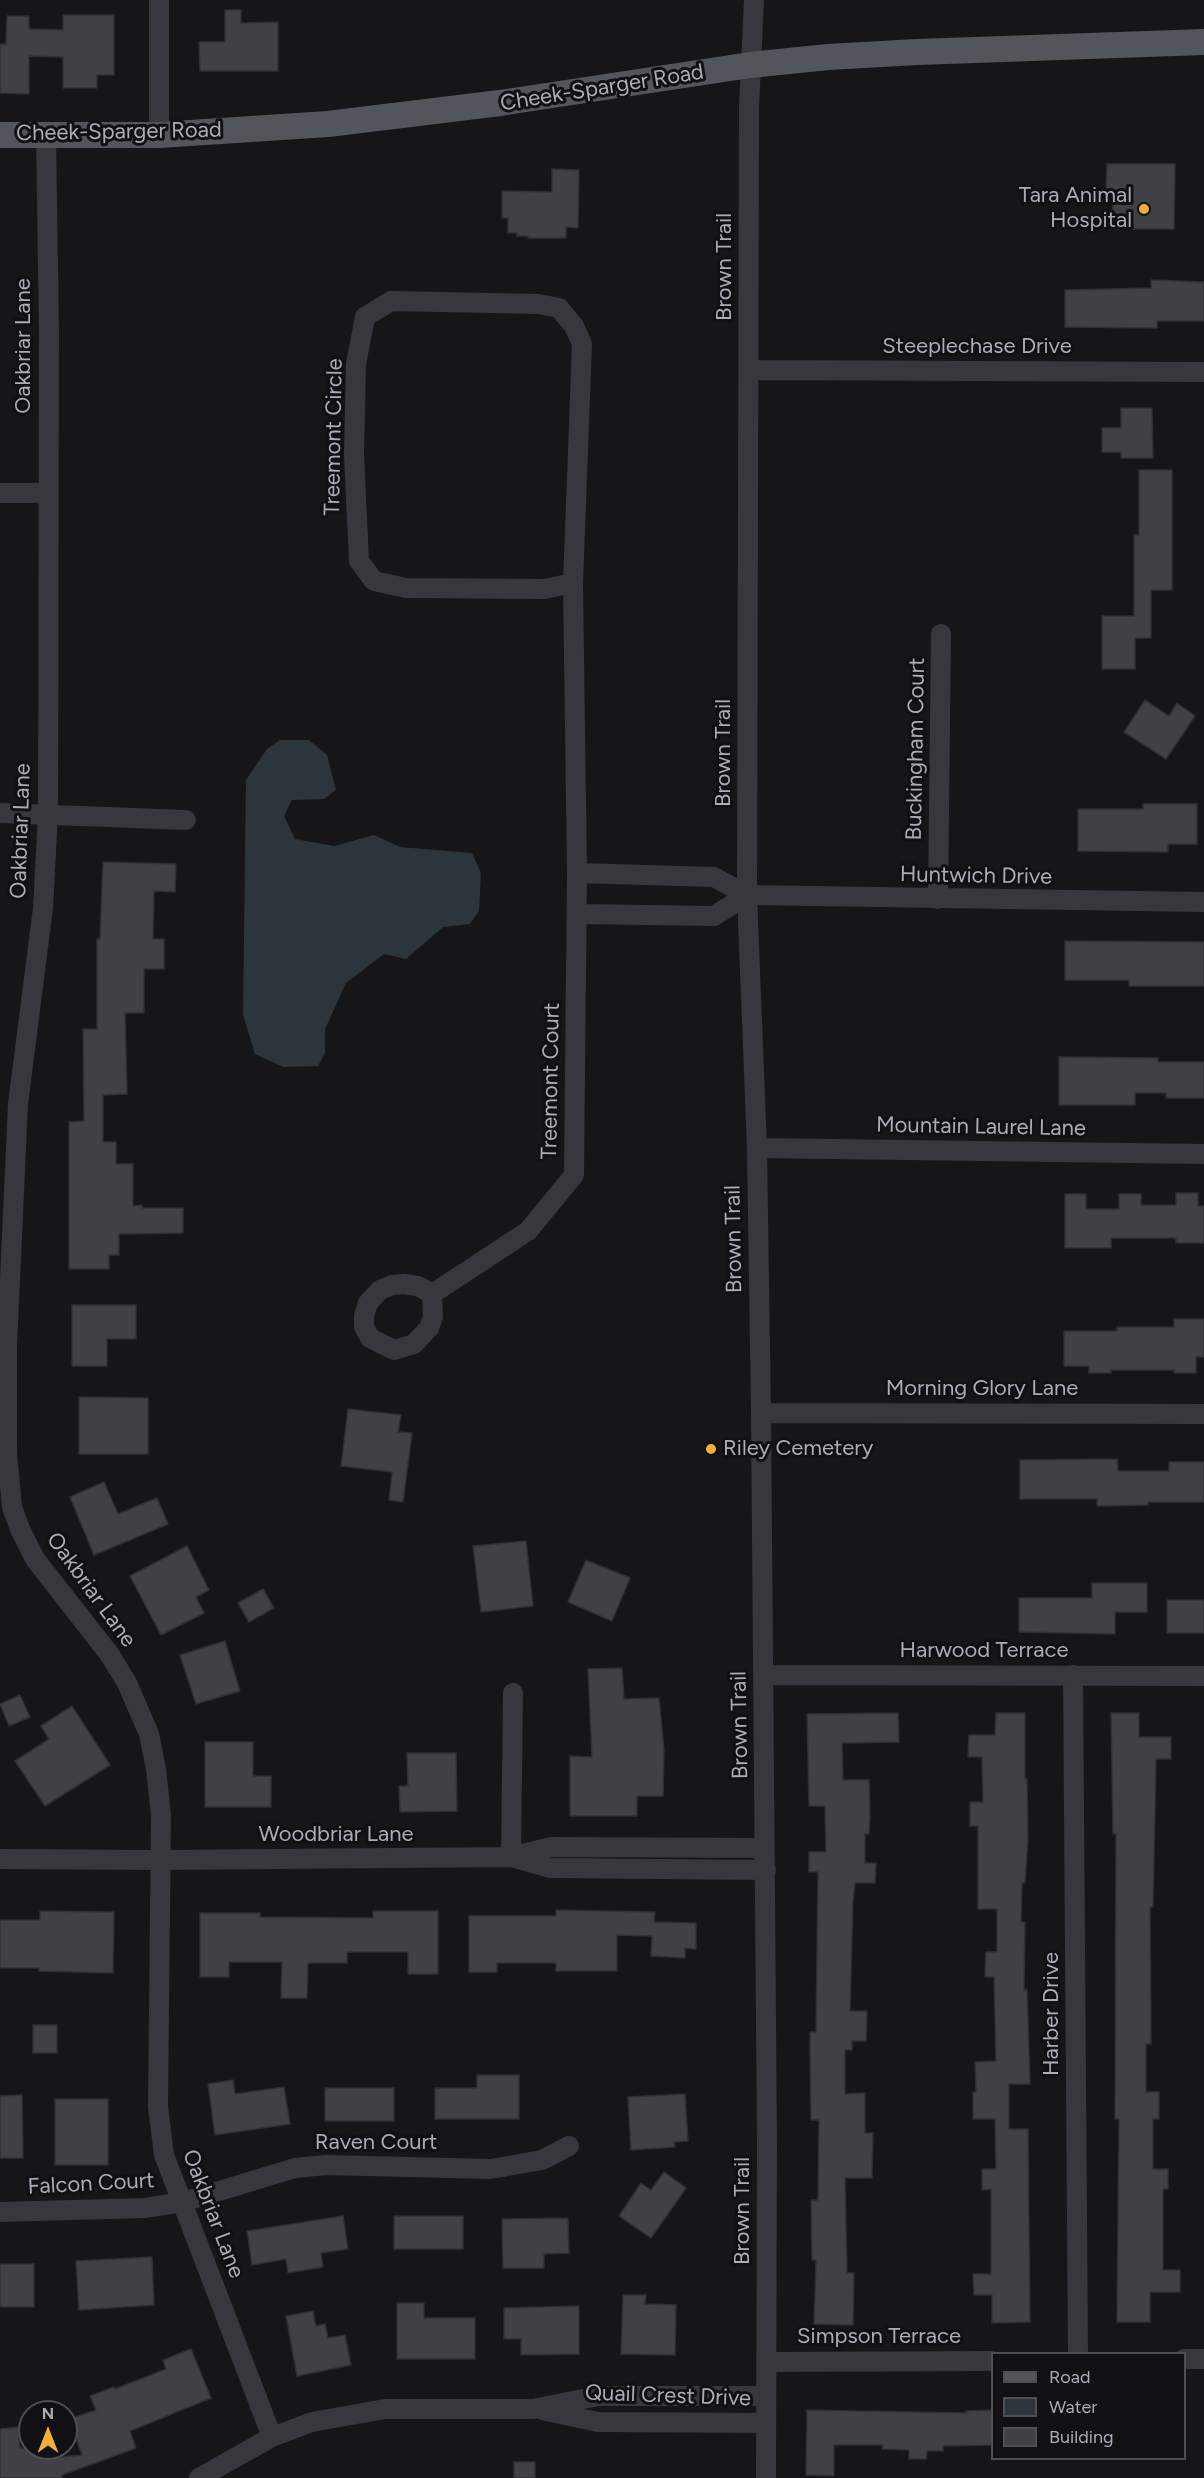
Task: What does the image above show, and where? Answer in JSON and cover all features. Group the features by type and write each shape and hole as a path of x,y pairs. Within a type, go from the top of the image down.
{"main road":[{"name":"Cheek-Sparger Road","path":"0,135 159,135 328,124 510,102 750,66 917,52 1204,42"}],"street":[{"path":"159,0 159,135"},
{"name":"Brown Trail","path":"754,0 750,66 747,895 757,1148 761,1413 767,2130 766,2478"},
{"name":"Oakbriar Lane","path":"46,134 48,814 43,908 18,1104 4,1453 12,1507 35,1559 110,1655 127,1683 149,1734 161,1815 158,2107 164,2155 272,2437"},
{"name":"Treemont Circle","path":"573,583 544,590 406,588 374,581 358,561 356,364 365,317 390,301 539,304 559,308 574,326 582,344 573,583 577,873"},
{"name":"Steeplechase Drive","path":"749,370 1204,372"},
{"path":"0,493 48,493"},
{"name":"Buckingham Court","path":"938,899 941,634"},
{"path":"0,813 186,820"},
{"path":"577,873 714,877 747,895 714,916 577,914"},
{"name":"Treemont Court","path":"432,1294 528,1231 574,1175 577,873"},
{"name":"Huntwich Drive","path":"747,895 1204,902"},
{"name":"Mountain Laurel Lane","path":"757,1148 1204,1154"},
{"name":"Morning Glory Lane","path":"761,1413 1204,1414"},
{"name":"Harwood Terrace","path":"763,1675 1204,1676"},
{"name":"Harber Drive","path":"1073,1675 1078,2352"},
{"path":"511,1857 513,1694"},
{"name":"Woodbriar Lane","path":"0,1859 511,1857 551,1847 765,1848"},
{"name":"Woodbriar Lane","path":"511,1857 550,1868 765,1870"},
{"name":"Raven Court","path":"183,2202 295,2168 326,2165 491,2169 543,2160 569,2146"},
{"name":"Falcon Court","path":"0,2212 145,2208 183,2202"},
{"path":"1186,2360 1204,2359"},
{"name":"Simpson Terrace","path":"766,2362 991,2361"},
{"name":"Quail Crest Drive","path":"199,2478 272,2437 312,2422 385,2409 533,2409 598,2396 766,2396"},
{"name":"Quail Crest Drive","path":"533,2409 598,2422 766,2423"}],"water":[{"path":"280,740 309,740 327,755 336,790 324,799 292,800 284,816 295,839 334,846 374,835 400,847 472,853 481,873 479,911 470,924 443,927 406,959 384,954 346,983 325,1029 325,1053 318,1066 283,1067 255,1054 243,1015 246,780 267,749"}],"building":[{"path":"225,10 241,10 241,23 278,22 278,71 200,71 199,42 225,42"},
{"path":"63,15 114,15 114,75 97,75 97,88 63,88 63,57 29,56 29,94 0,93 0,44 6,44 7,16 29,16 29,29 63,30"},
{"name":"Tara Animal Hospital","path":"1107,164 1175,164 1174,229 1112,229 1113,189 1106,189"},
{"path":"552,169 579,170 578,228 566,227 566,238 528,238 528,236 517,236 517,233 508,233 508,218 502,218 502,191 552,192"},
{"path":"1151,280 1204,282 1204,321 1157,321 1157,328 1065,327 1065,290 1151,288"},
{"path":"1121,408 1152,408 1153,458 1121,458 1121,452 1102,452 1102,428 1121,428"},
{"path":"1139,470 1172,470 1172,590 1151,590 1151,638 1135,638 1135,669 1102,669 1102,616 1134,616 1134,535 1139,535"},
{"path":"1145,700 1169,716 1177,703 1195,716 1166,759 1124,732"},
{"path":"1143,804 1197,804 1197,844 1168,844 1168,852 1078,851 1078,809 1143,809"},
{"path":"103,862 176,864 175,892 154,891 153,939 164,939 164,969 144,969 144,1013 125,1013 127,1094 103,1095 103,1142 116,1142 116,1164 133,1164 133,1206 183,1208 183,1233 119,1234 119,1255 109,1255 109,1269 69,1269 69,1122 84,1121 83,1029 97,1029 97,939 100,939"},
{"path":"1065,941 1204,942 1204,986 1129,986 1129,980 1065,980"},
{"path":"1059,1057 1158,1058 1158,1062 1204,1062 1204,1098 1166,1098 1166,1093 1135,1093 1135,1105 1059,1105"},
{"path":"1176,1193 1198,1193 1198,1206 1204,1206 1204,1243 1176,1243 1176,1238 1111,1238 1111,1248 1065,1248 1065,1194 1086,1194 1086,1209 1119,1209 1119,1194 1141,1194 1141,1205 1176,1205"},
{"path":"72,1305 136,1305 136,1339 107,1339 107,1366 72,1366"},
{"path":"1174,1319 1204,1319 1204,1357 1196,1357 1196,1373 1174,1373 1174,1370 1111,1370 1111,1373 1089,1373 1089,1366 1064,1366 1064,1331 1117,1331 1117,1327 1174,1327"},
{"path":"79,1397 148,1398 148,1454 79,1454"},
{"path":"348,1409 401,1415 398,1432 412,1433 403,1502 389,1500 392,1472 341,1466"},
{"path":"1117,1459 1118,1471 1169,1471 1169,1462 1204,1462 1204,1502 1148,1502 1148,1505 1097,1506 1097,1499 1020,1499 1020,1460"},
{"path":"104,1482 118,1514 157,1498 168,1524 94,1555 70,1497"},
{"path":"526,1541 533,1606 481,1612 473,1546"},
{"path":"187,1546 209,1590 196,1597 204,1613 161,1635 130,1576"},
{"path":"586,1560 630,1578 612,1621 568,1602"},
{"path":"1092,1583 1147,1583 1147,1612 1115,1612 1115,1634 1019,1632 1019,1598 1092,1598"},
{"path":"263,1589 274,1608 249,1622 238,1603"},
{"path":"1167,1600 1204,1600 1204,1633 1167,1633"},
{"path":"225,1641 240,1691 196,1704 180,1655"},
{"path":"622,1668 624,1699 659,1698 664,1750 663,1796 637,1796 637,1816 570,1816 570,1756 592,1757 588,1669"},
{"path":"20,1695 30,1717 9,1726 0,1704"},
{"path":"72,1706 110,1765 45,1806 15,1761 49,1739 41,1726"},
{"path":"898,1713 899,1742 842,1743 843,1780 869,1780 870,1815 869,1834 865,1834 865,1863 876,1863 875,1883 855,1883 853,1901 850,2011 867,2011 866,2041 852,2041 852,2050 845,2050 845,2094 865,2093 865,2133 873,2133 872,2178 845,2178 847,2273 854,2273 853,2325 814,2324 816,2260 812,2260 811,2200 818,2200 819,2120 811,2120 810,2032 816,2032 818,1872 809,1872 809,1852 826,1852 825,1806 809,1806 807,1714"},
{"path":"996,1713 1025,1713 1028,1838 1025,1883 1022,1883 1021,1922 1025,1922 1024,1990 1027,1989 1030,2084 1009,2084 1009,2129 1028,2129 1030,2322 992,2323 992,2295 974,2295 973,2274 991,2274 991,2189 982,2190 982,2169 996,2169 995,2119 973,2119 973,2092 976,2092 975,2062 996,2061 994,1977 985,1977 986,1952 997,1952 997,1909 978,1909 978,1826 970,1826 970,1802 983,1802 982,1757 968,1757 969,1735 995,1735"},
{"path":"1111,1713 1139,1713 1139,1737 1171,1737 1171,1759 1156,1759 1153,1907 1150,1907 1151,2044 1146,2044 1146,2092 1159,2092 1159,2119 1153,2119 1153,2169 1168,2169 1168,2189 1163,2189 1163,2270 1180,2270 1180,2292 1150,2292 1150,2322 1117,2322 1119,2119 1115,2119 1116,1834 1113,1834"},
{"path":"205,1742 253,1742 253,1776 271,1776 271,1807 205,1807"},
{"path":"407,1753 456,1753 457,1811 400,1812 399,1786 408,1786"},
{"path":"556,1910 655,1912 654,1922 696,1923 696,1949 685,1948 685,1958 651,1956 652,1936 617,1935 617,1971 556,1971 556,1963 497,1963 497,1972 469,1972 469,1916 556,1916"},
{"path":"40,1911 114,1912 113,1973 0,1968 0,1920 40,1920"},
{"path":"373,1911 438,1911 438,1974 408,1974 408,1952 347,1952 347,1963 308,1963 307,1998 281,1998 282,1962 229,1962 229,1977 200,1977 200,1913 260,1913 260,1917 373,1918"},
{"path":"33,2025 57,2025 57,2053 33,2053"},
{"path":"477,2075 519,2075 519,2119 435,2119 435,2088 477,2088"},
{"path":"233,2080 235,2094 284,2087 290,2124 215,2135 208,2084"},
{"path":"325,2088 394,2088 394,2121 325,2121"},
{"path":"685,2094 688,2141 674,2142 675,2147 631,2150 628,2097"},
{"path":"22,2095 23,2158 0,2158 0,2096"},
{"path":"55,2099 108,2099 108,2165 55,2165"},
{"path":"664,2172 686,2188 651,2238 619,2216 641,2183 651,2190"},
{"path":"343,2216 348,2249 321,2253 323,2267 288,2273 286,2259 252,2265 247,2231"},
{"path":"394,2216 463,2216 463,2249 394,2249"},
{"path":"568,2218 569,2253 544,2254 544,2268 503,2268 502,2219"},
{"path":"152,2257 154,2305 79,2310 76,2261"},
{"path":"0,2264 34,2264 34,2307 0,2307"},
{"path":"623,2295 646,2295 645,2304 676,2305 675,2355 621,2354"},
{"path":"397,2303 424,2303 424,2318 475,2318 475,2359 397,2359"},
{"path":"579,2306 579,2354 521,2355 521,2339 504,2339 504,2308"},
{"path":"313,2311 316,2326 325,2324 328,2338 345,2335 351,2365 297,2376 286,2316"},
{"path":"191,2349 211,2398 130,2431 136,2448 62,2475 62,2478 0,2478 0,2429 18,2427 18,2460 78,2460 78,2455 82,2455 78,2444 78,2416 96,2410 90,2396 166,2369 163,2360"},
{"path":"807,2410 966,2413 966,2411 991,2410 991,2445 943,2446 943,2451 927,2451 926,2459 909,2459 909,2450 882,2449 883,2445 834,2445 834,2476 806,2475"},
{"path":"514,2462 535,2462 535,2478 514,2478"}],"place":[{"name":"Tara Animal Hospital","path":"1144,209"},
{"name":"Riley Cemetery","path":"711,1449"}]}
